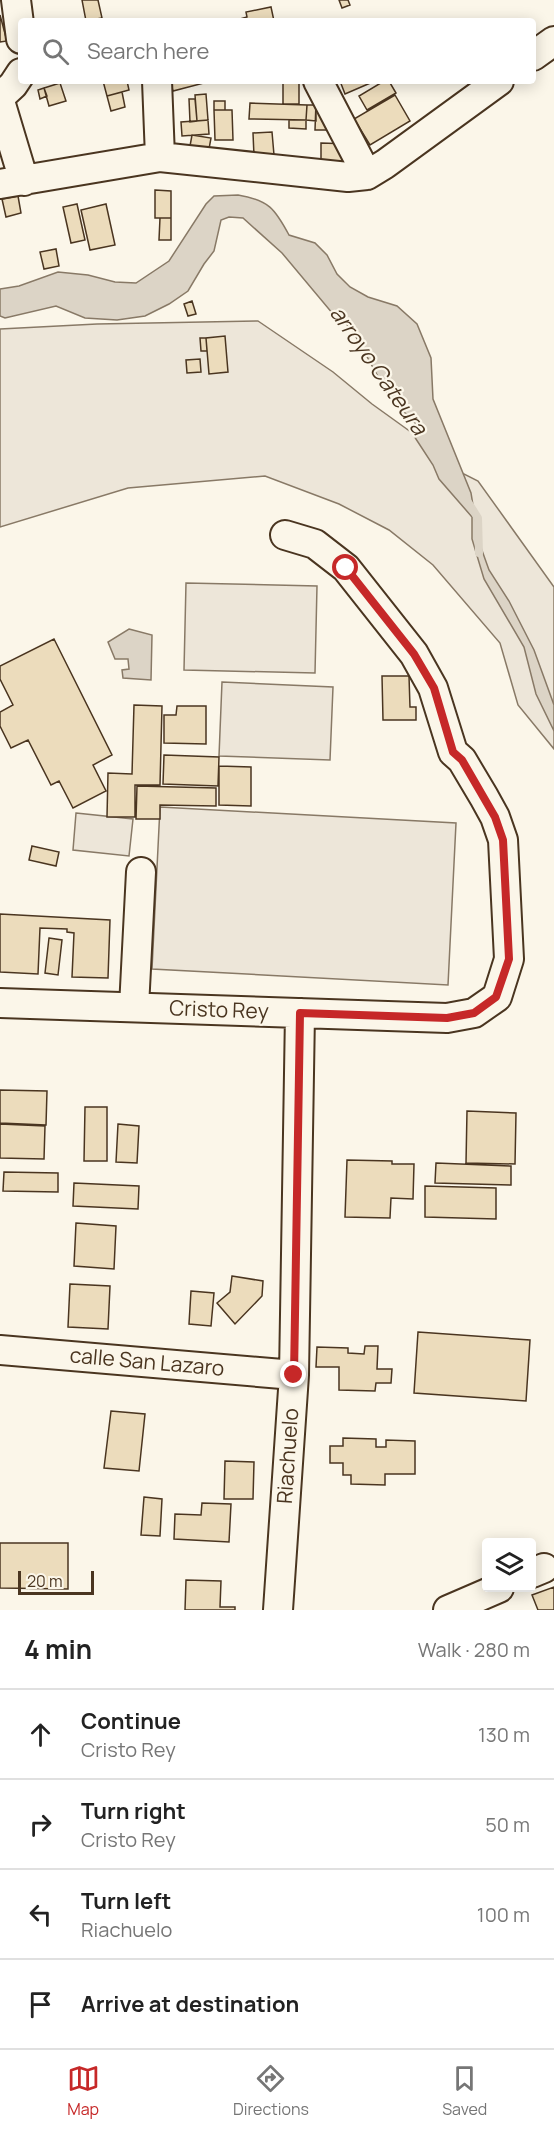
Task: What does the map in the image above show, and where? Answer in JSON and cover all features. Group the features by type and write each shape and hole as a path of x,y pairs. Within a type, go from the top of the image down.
{"street":[{"path":"16,0 18,18"},
{"path":"536,54 554,41"},
{"path":"18,78 0,99 12,183 160,157 348,177 367,175 495,84"},
{"path":"157,84 160,157"},
{"path":"320,84 367,175"},
{"name":"Cristo Rey","path":"0,1003 447,1018 474,1013 496,997 509,959 503,840 495,817 462,760 453,752 434,688 414,654 346,568 315,544 285,535"},
{"path":"134,1008 141,872"},
{"name":"Riachuelo","path":"278,1610 294,1375 300,1013"},
{"name":"calle San Lazaro","path":"0,1350 294,1375"},
{"path":"448,1610 488,1592"}],"shaded area":[{"path":"258,321 333,372 422,440 446,465 478,481 554,587 554,749 518,705 500,643 433,565 389,530 339,504 265,476 128,488 0,527 0,329 97,324"},
{"path":"186,583 317,586 315,673 184,670"},
{"path":"222,682 333,687 330,760 219,756"},
{"path":"160,807 456,823 448,985 152,969"},
{"path":"76,813 133,819 129,856 73,850"}],"water":[{"path":"238,195 257,200 270,207 289,235 315,243 327,255 337,274 350,287 368,297 397,306 417,324 431,358 433,399 471,493 479,542 489,570 509,601 534,650 554,705 554,731 536,694 524,647 484,579 472,539 472,517 439,479 433,465 414,436 415,423 390,398 351,328 333,314 282,253 243,218 229,217 221,220 214,251 188,291 145,316 117,320 85,318 56,306 5,318 0,316 0,289 19,286 58,272 88,275 115,282 136,283 169,261 206,204 214,196"},
{"path":"129,629 152,635 151,680 123,678 122,670 129,669 128,659 115,659 108,642"}],"building":[{"path":"82,0 98,0 102,18 85,18"},
{"path":"339,0 348,0 350,5 342,8"},
{"path":"271,7 273,18 244,18 247,17 246,12"},
{"path":"0,15 7,41 0,42"},
{"path":"60,84 66,101 49,106 44,88"},
{"path":"104,84 128,84 129,90 107,96"},
{"path":"171,84 200,84 173,91"},
{"path":"283,84 299,84 299,104 283,104"},
{"path":"341,84 368,84 345,94"},
{"path":"379,84 391,84 396,93 367,110 359,96"},
{"path":"44,88 47,96 40,99 38,90"},
{"path":"122,92 125,107 111,111 107,96"},
{"path":"206,94 208,120 197,121 195,95"},
{"path":"395,95 410,121 370,145 354,119"},
{"path":"189,99 195,99 197,121 190,122"},
{"path":"214,101 225,101 225,110 214,110"},
{"path":"250,103 307,105 306,120 249,119"},
{"path":"316,103 333,130 315,130"},
{"path":"307,105 316,105 316,121 306,120"},
{"path":"214,110 232,110 233,140 215,140"},
{"path":"208,120 209,134 182,136 181,122"},
{"path":"289,120 306,120 306,129 289,128"},
{"path":"272,132 274,155 254,156 253,133"},
{"path":"192,135 211,138 209,149 190,146"},
{"path":"321,143 350,144 350,162 321,161"},
{"path":"155,190 171,191 171,218 155,218"},
{"path":"18,196 21,213 6,217 2,199"},
{"path":"77,204 85,240 71,243 63,207"},
{"path":"106,204 115,245 90,250 81,210"},
{"path":"160,218 171,218 171,240 159,240"},
{"path":"56,249 59,266 44,269 40,252"},
{"path":"192,301 196,314 188,316 184,304"},
{"path":"225,336 228,372 209,374 206,338"},
{"path":"200,338 206,338 207,351 201,351"},
{"path":"200,359 201,372 187,373 186,360"},
{"path":"54,639 112,755 93,765 106,791 73,808 59,781 51,785 28,740 11,748 0,726 0,712 13,705 0,679 0,666"},
{"path":"382,676 409,676 410,707 416,707 416,720 383,720"},
{"path":"134,705 162,706 160,785 135,785 135,817 107,817 108,773 132,774"},
{"path":"177,706 206,706 206,744 164,743 164,715 176,715"},
{"path":"164,755 219,757 218,786 163,784"},
{"path":"219,766 251,767 251,806 219,805"},
{"path":"137,786 216,788 216,806 160,805 160,819 136,819"},
{"path":"32,846 59,852 56,866 29,860"},
{"path":"0,914 110,920 108,978 72,977 74,933 67,932 67,929 40,928 38,974 0,972"},
{"path":"49,938 62,940 58,975 45,973"},
{"path":"0,1090 47,1091 46,1125 0,1123"},
{"path":"85,1107 107,1107 107,1161 84,1161"},
{"path":"467,1111 516,1113 515,1164 466,1163"},
{"path":"0,1124 45,1126 44,1159 0,1158"},
{"path":"118,1124 139,1126 137,1163 116,1162"},
{"path":"347,1160 414,1164 413,1199 391,1198 390,1218 345,1217"},
{"path":"436,1163 511,1166 511,1185 435,1183"},
{"path":"4,1172 58,1173 58,1192 3,1191"},
{"path":"74,1183 139,1186 138,1209 73,1206"},
{"path":"425,1186 496,1188 496,1219 425,1217"},
{"path":"76,1223 116,1226 114,1269 74,1266"},
{"path":"232,1276 263,1281 262,1296 235,1324 217,1303 230,1292"},
{"path":"70,1284 110,1286 108,1329 68,1327"},
{"path":"191,1291 214,1293 211,1326 189,1324"},
{"path":"418,1332 530,1340 526,1401 414,1393"},
{"path":"365,1346 378,1346 377,1369 392,1369 391,1383 376,1383 375,1391 339,1390 339,1367 316,1367 317,1347 348,1348 348,1353 364,1354"},
{"path":"111,1411 145,1414 139,1471 104,1468"},
{"path":"343,1438 376,1439 376,1447 386,1447 386,1440 415,1441 415,1474 385,1474 385,1485 351,1484 351,1475 343,1475 343,1463 330,1463 330,1446 343,1446"},
{"path":"225,1461 254,1462 253,1499 224,1499"},
{"path":"144,1497 162,1499 160,1536 141,1535"},
{"path":"202,1503 231,1504 229,1542 174,1539 175,1514 201,1515"},
{"path":"0,1543 68,1543 68,1589 0,1588"},
{"path":"186,1580 221,1581 220,1607 235,1607 235,1610 185,1610"},
{"path":"554,1587 554,1610 538,1610 532,1595"}],"waterway":[{"name":"arroyo Cateura","path":"468,502 478,518 479,553"}],"route":[{"path":"294,1375 300,1013 447,1018 474,1013 496,997 509,959 503,840 495,817 462,760 453,752 434,688 414,654 346,568"}]}
